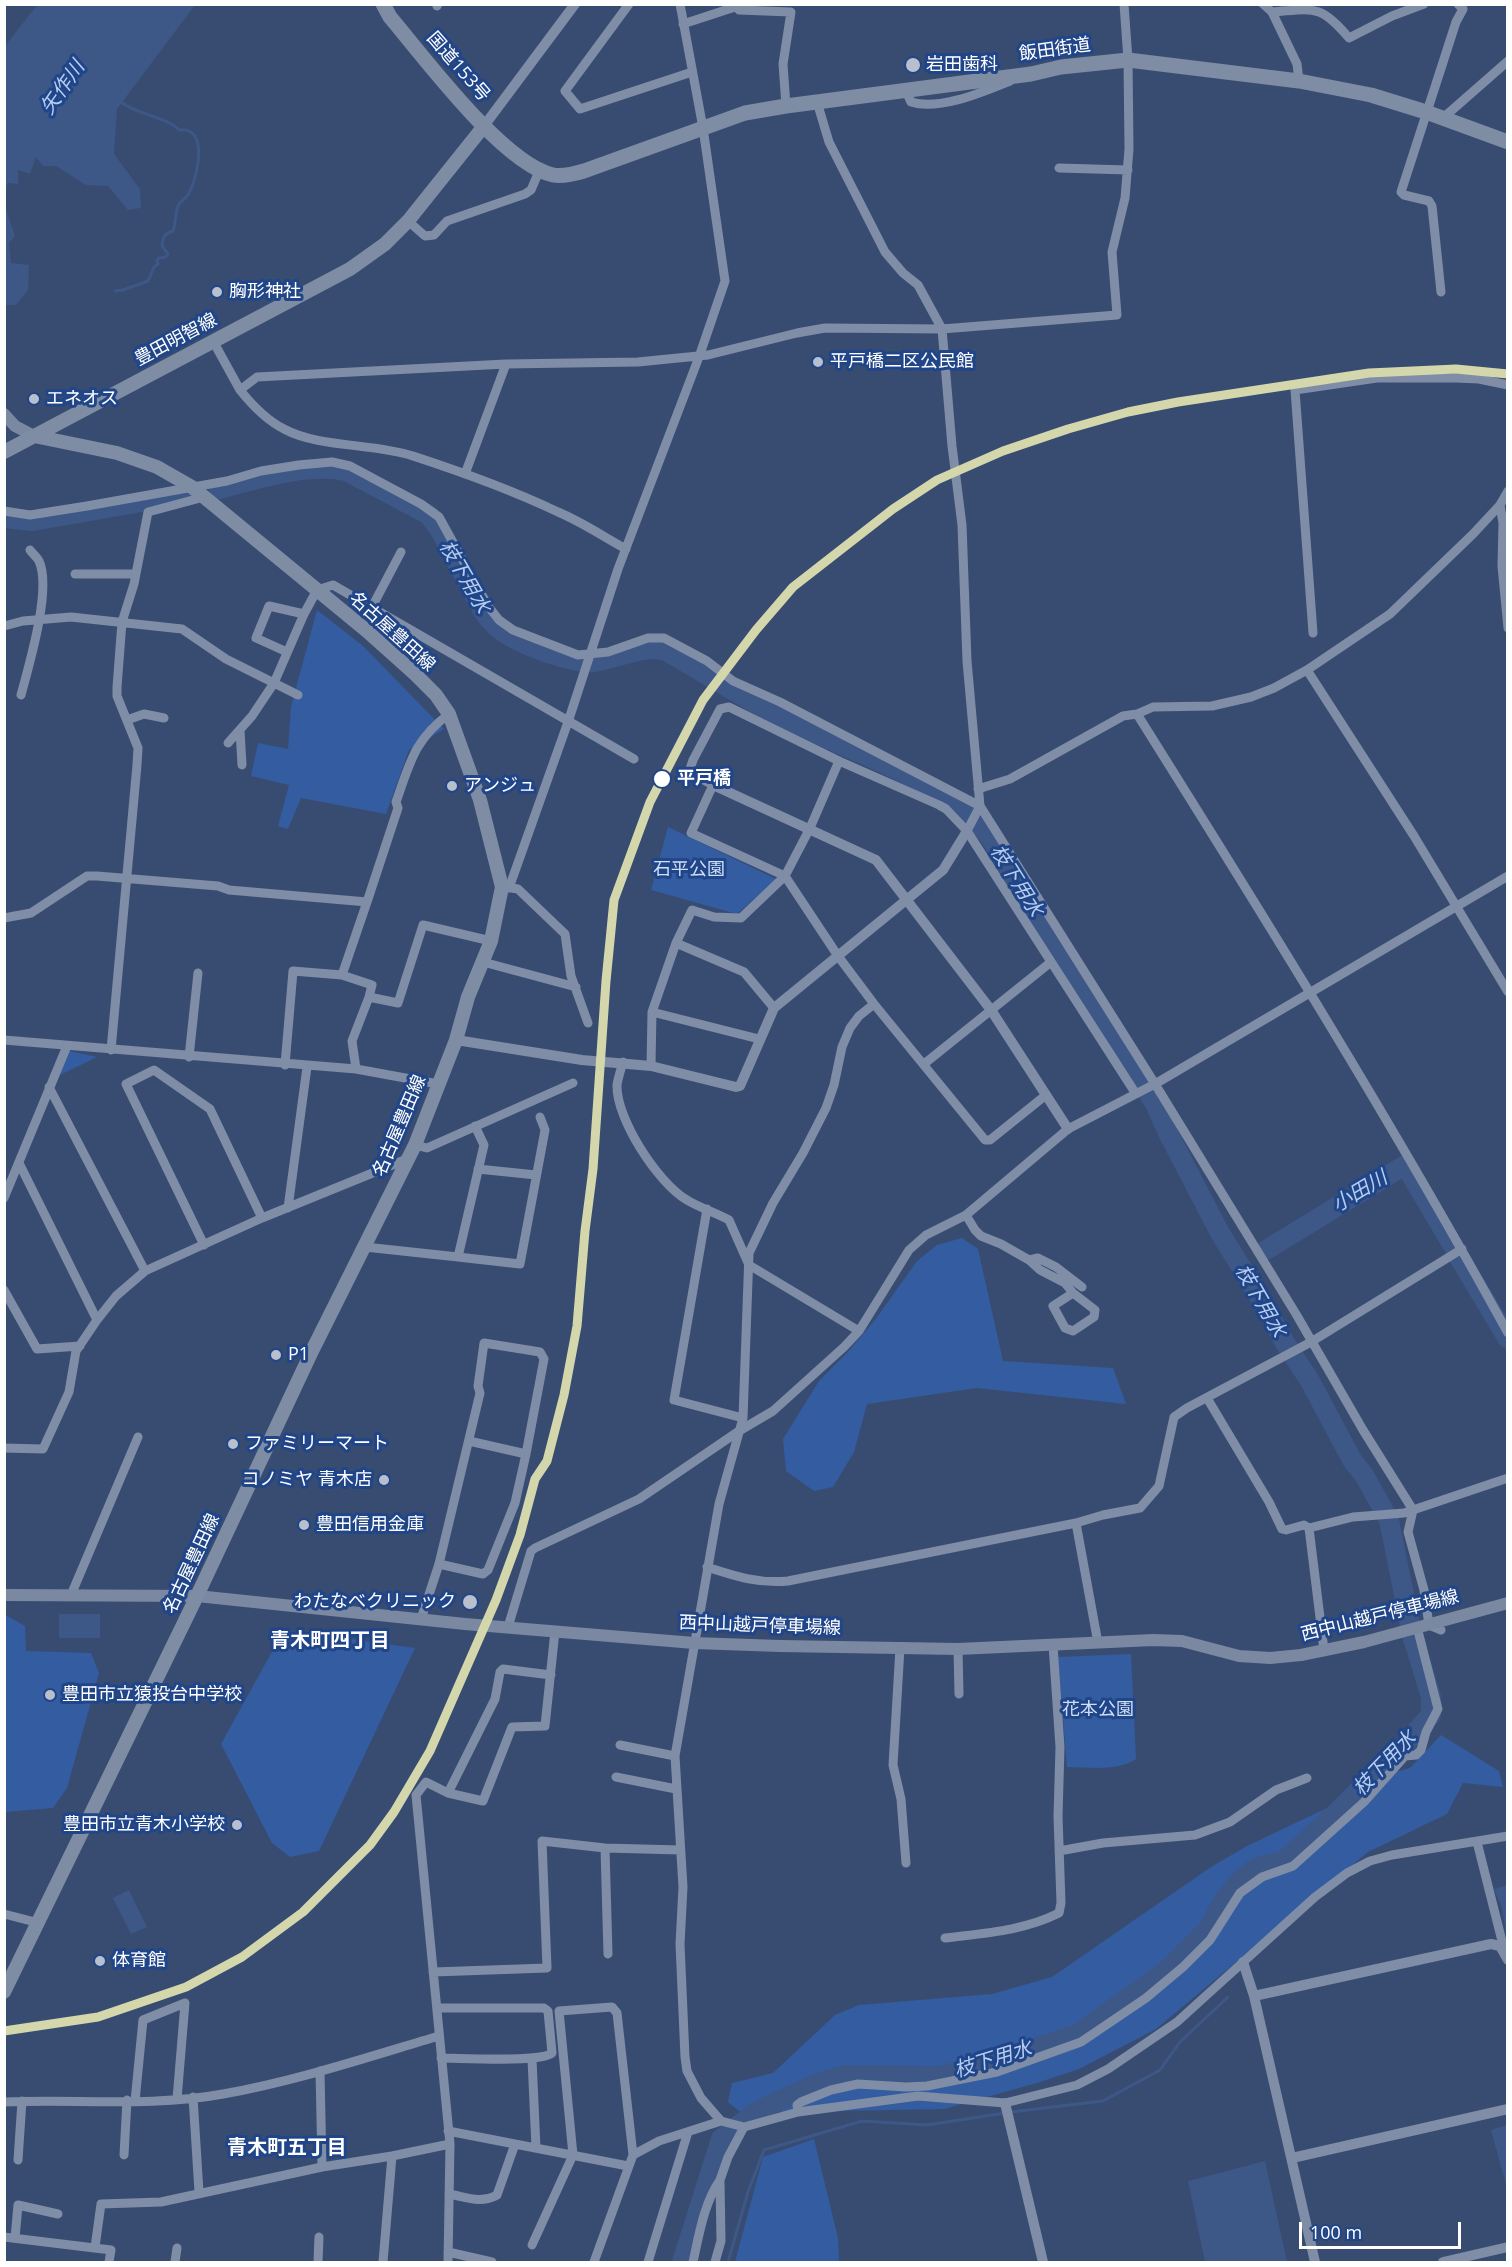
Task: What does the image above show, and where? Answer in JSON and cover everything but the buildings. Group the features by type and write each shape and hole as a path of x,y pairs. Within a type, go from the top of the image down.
{"highway":[{"name":"国道153号","path":"383,4 390,17 484,126"},
{"name":"飯田街道","path":"484,126 518,158 552,174 567,176 745,113 786,105 1031,74 1061,67 1128,60 1299,81 1371,95 1508,142"}],"main road":[{"name":"豊田明智線","path":"4,452 350,268 385,244 408,221 484,126"},
{"path":"4,414 15,426 34,436"},
{"name":"名古屋豊田線","path":"4,1992 197,1596 327,1320 415,1145 456,1040 468,997 491,941 506,887 480,800 449,714 436,695 415,674 192,487 157,467 117,453 34,436"},
{"name":"西中山越戸停車場線","path":"4,1595 197,1596 465,1624 694,1642 958,1649 1123,1640 1182,1641 1239,1656 1270,1658 1301,1655 1364,1642 1423,1628 1508,1603"}],"street":[{"path":"484,126 575,4"},
{"path":"629,4 565,91 580,109 692,72"},
{"path":"588,1023 571,976 565,934 518,889 506,887 568,722 626,549 699,357 725,281 703,128 680,4"},
{"path":"240,390 257,377 506,364 638,362 699,357 825,328 942,329 1117,315 1112,252 1125,198 1128,170 1128,60 1124,4"},
{"path":"1263,4 1272,12 1297,64 1299,81"},
{"path":"1272,12 1317,9 1328,16 1349,38 1392,16 1424,4"},
{"path":"683,24 735,6 739,10 791,12 783,64 786,105"},
{"path":"1441,292 1430,201 1404,195 1401,192 1462,6"},
{"path":"1443,118 1508,61"},
{"path":"798,2112 797,2105 801,2102 831,2090 858,2084 927,2086 997,2073 1081,2042 1146,1998 1183,1967 1210,1940 1240,1893 1262,1877 1293,1866 1364,1802 1404,1756 1416,1755 1421,1750 1426,1732 1438,1709 1423,1628 1424,1590 1408,1532 1413,1510 979,809 967,662 962,525 952,446 942,329 918,285 903,273 885,252 829,142 818,102"},
{"path":"1059,168 1128,170"},
{"path":"408,221 425,237 434,235 447,221 525,194 531,190 540,169"},
{"path":"213,341 240,390 253,405 285,430 314,439 411,455 560,512 626,549"},
{"path":"465,474 506,364"},
{"path":"1313,633 1294,390 1377,378 1479,379 1508,386"},
{"path":"4,511 30,515 192,487 299,465 332,462 350,466 421,504 439,517 488,606 499,620 528,637 578,655 590,656 648,638 664,639 707,661 733,681 780,702 979,809"},
{"path":"978,789 1010,779 1123,716 1137,714 1153,707 1212,706 1251,697 1274,688 1307,670 1390,614 1420,587 1500,505 1508,492"},
{"path":"111,1050 138,748 117,696 122,622 136,574 148,512 204,497"},
{"path":"1500,505 1503,523 1502,566 1508,628"},
{"path":"21,695 39,619 42,580 39,561 30,550"},
{"path":"372,608 401,552"},
{"path":"75,574 136,574"},
{"path":"228,743 252,716 274,683 286,652 317,590 333,585 634,759"},
{"path":"286,652 256,638 269,606 304,614"},
{"path":"4,626 39,619 71,617 182,629 226,659 298,695"},
{"path":"1307,670 1458,906 1508,992"},
{"path":"1068,1129 991,1010 876,860 689,772 720,709 726,707 946,809 967,831 1136,1094"},
{"path":"128,720 144,714 164,718"},
{"path":"342,975 398,806 396,802 415,750 449,714"},
{"path":"1137,714 1311,992 1508,1332"},
{"path":"240,729 242,765"},
{"path":"651,1065 652,1012 676,943 692,910 714,917 741,918 785,876 810,828 839,761"},
{"path":"713,785 691,833 785,876 838,956 874,1004 988,1141 1046,1095"},
{"path":"456,1040 582,1060 651,1065 736,1087 740,1086 774,1008 943,870 979,809"},
{"path":"4,918 31,913 87,876 218,886 229,890 367,902"},
{"path":"508,1627 531,1551 639,1499 739,1431 773,1412 859,1331 916,1242 966,1215 1068,1129 1152,1086 1508,876"},
{"path":"369,997 399,1003 423,925 491,941"},
{"path":"676,943 740,969 774,1008"},
{"path":"483,962 576,987"},
{"path":"924,1064 1051,962"},
{"path":"285,1065 293,971 342,975 372,985 352,1041 356,1069"},
{"path":"189,1056 198,973"},
{"path":"721,2121 701,2098 687,2071 680,1944 683,1887 675,1756 719,1504 743,1418 749,1253 773,1203 803,1153 826,1108 850,1028 874,1004"},
{"path":"652,1012 759,1039"},
{"path":"4,1040 308,1067 356,1069 438,1084"},
{"path":"4,1198 67,1046"},
{"path":"158,1054 154,1070 126,1084 204,1245"},
{"path":"623,1062 617,1086 630,1133 662,1178 687,1201 729,1220 750,1265 859,1331"},
{"path":"288,1208 308,1067"},
{"path":"154,1070 210,1109 262,1218"},
{"path":"415,1145 427,1148 573,1083"},
{"path":"49,1087 145,1271"},
{"path":"365,1247 520,1264 545,1130 540,1117"},
{"path":"458,1257 484,1145 475,1126"},
{"path":"4,1448 43,1449 69,1392 76,1351 116,1296 145,1271 262,1218 407,1159"},
{"path":"19,1163 97,1320"},
{"path":"478,1169 536,1175"},
{"path":"707,1209 674,1400 743,1418"},
{"path":"966,1215 981,1236 1001,1244 1029,1260 1040,1270 1077,1290 1095,1310 1094,1317 1073,1331 1065,1328 1053,1306 1077,1290"},
{"path":"707,1567 748,1580 788,1581 1140,1508 1159,1486 1174,1417 1301,1348 1462,1250"},
{"path":"4,1290 37,1349 80,1346"},
{"path":"421,1619 439,1564 480,1393 478,1386 484,1343 540,1352 544,1359 526,1454 514,1503 488,1570 483,1574 439,1564"},
{"path":"1207,1398 1269,1502 1282,1529 1304,1525 1309,1528 1353,1517 1395,1514 1413,1510 1508,1478"},
{"path":"70,1595 138,1437"},
{"path":"469,1441 526,1454"},
{"path":"1076,1523 1098,1643"},
{"path":"1309,1528 1324,1650"},
{"path":"448,2262 450,2144 416,1795 426,1782 448,1793 483,1801 512,1727 545,1726 555,1631"},
{"path":"945,1938 1018,1929 1059,1913 1061,1903 1060,1747 1053,1645"},
{"path":"900,1648 893,1765 901,1799 906,1863"},
{"path":"958,1649 959,1694"},
{"path":"448,1793 495,1699 500,1672 503,1669 551,1675"},
{"path":"620,1745 675,1756"},
{"path":"616,1777 676,1790"},
{"path":"1059,1851 1103,1843 1195,1835 1230,1822 1276,1790 1307,1778"},
{"path":"633,2155 658,2141 721,2121 744,2127 798,2112 918,2096 1005,2103 1077,2085 1108,2069 1177,2022 1330,1884 1363,1865 1392,1855 1508,1836"},
{"path":"433,1972 547,1968 542,1841 605,1848 680,1850"},
{"path":"1477,1842 1506,1957"},
{"path":"605,1848 608,1954"},
{"path":"4,1914 39,1923"},
{"path":"1254,1996 1491,1944 1500,1946 1506,1957"},
{"path":"1243,1962 1254,1996 1315,2262"},
{"path":"124,2155 143,2020 185,2003 177,2099"},
{"path":"532,2246 573,2155 559,2011 612,2007 617,2013 633,2155 594,2262"},
{"path":"437,2008 544,2008 548,2011 552,2053 548,2057 532,2059 441,2058"},
{"path":"4,2102 177,2099 222,2095 320,2071 439,2036"},
{"path":"532,2059 536,2148"},
{"path":"320,2071 321,2167"},
{"path":"193,2097 199,2192"},
{"path":"18,2160 22,2101"},
{"path":"1005,2103 1043,2262"},
{"path":"1292,2158 1508,2109"},
{"path":"693,2262 713,2189 720,2180 728,2157 744,2127"},
{"path":"448,2131 628,2166"},
{"path":"648,2262 688,2132"},
{"path":"95,2247 101,2204 161,2202 321,2167 450,2144"},
{"path":"449,2194 481,2200 488,2200 497,2195 514,2144"},
{"path":"383,2262 392,2156"},
{"path":"715,2262 721,2241 720,2180"},
{"path":"15,2238 18,2205 58,2214"},
{"path":"4,2237 111,2250 109,2262"},
{"path":"318,2262 319,2237"},
{"path":"1443,2262 1508,2247"},
{"path":"175,2262 177,2248"},
{"path":"448,2252 492,2262"}],"green space":[{"path":"317,610 363,646 444,729 409,750 386,814 301,798 288,829 278,826 289,785 251,776 258,743 288,749 291,707"},
{"name":"石平公園","path":"668,827 776,879 737,914 651,890"},
{"path":"69,1051 97,1057 60,1075"},
{"path":"962,1238 978,1249 1003,1361 1113,1368 1126,1404 977,1388 867,1404 854,1452 833,1487 814,1491 786,1471 783,1439 819,1381 875,1320 917,1261 937,1245"},
{"name":"豊田市立猿投台中学校","path":"4,1614 25,1626 26,1651 91,1653 99,1673 67,1788 53,1808 5,1812"},
{"path":"284,1630 415,1648 319,1851 290,1857 272,1843 221,1744"},
{"name":"花本公園","path":"1131,1654 1136,1759 1112,1767 1067,1767 1058,1657"},
{"path":"1441,1735 1499,1771 1503,1787 1463,1783 1447,1814 1368,1852 1156,2029 1079,2069 944,2109 739,2111 728,2102 732,2083 773,2073 835,2015 859,2005 992,1994 1052,1977 1211,1867 1247,1846 1327,1808 1351,1784 1410,1768"},
{"path":"814,2139 838,2238 839,2262 735,2262 763,2157"}],"water":[{"name":"矢作川","path":"37,5 195,5 117,109 114,154 140,189 141,208 128,210 108,186 86,185 56,166 43,166 36,157 30,174 18,170 18,184 8,183 5,188 5,46"},
{"path":"5,207 15,236 9,243 11,263 29,265 28,290 16,305 5,305"},
{"path":"59,1614 100,1614 100,1638 59,1638"},
{"path":"1507,1885 1508,1934 1506,1934 1502,1908 1494,1889"},
{"path":"129,1890 147,1927 131,1934 113,1898"},
{"path":"1508,2125 1507,2188 1491,2130"},
{"path":"1265,2161 1287,2262 1205,2262 1188,2181"}],"waterway":[{"path":"115,291 148,281 159,258 166,257 168,254 162,246 164,238 173,231 178,207 192,186 199,154 195,136 189,131 179,130 167,122 134,110 121,102"},
{"name":"枝下用水","path":"219,489 299,471 315,469 346,471 429,515 441,532 483,611 502,632 514,639 536,649 585,662 594,662 648,649 666,651 778,717 883,763 949,796 966,810 989,836 1155,1104 1220,1233 1310,1381 1352,1460 1364,1475 1389,1520 1412,1635 1431,1697 1431,1715 1380,1772 1284,1861 1258,1867 1241,1879 1224,1900 1208,1929 1166,1971 1078,2034 941,2076 844,2075 813,2085 757,2111 721,2139 682,2262"},
{"name":"枝下用水","path":"4,518 33,521 182,495"},
{"name":"小田川","path":"1266,1250 1405,1165 1453,1246"},
{"name":"小田川","path":"1459,1257 1508,1339"},
{"path":"1011,2112 1103,2101 1160,2070 1180,2042 1228,1997"},
{"path":"728,2262 748,2192 764,2150 862,2121 927,2125 1005,2113"}],"transit line":[{"path":"4,2031 98,2017 186,1987 242,1957 303,1912 370,1845 394,1812 430,1751 496,1600 520,1535 535,1479 547,1461 564,1395 577,1326 593,1169 614,900 650,802 703,700 756,630 793,587 893,509 937,480 1003,451 1068,429 1128,412 1178,402 1369,373 1456,369 1508,374"}],"place":[{"name":"岩田歯科","path":"913,65"},
{"name":"胸形神社","path":"217,292"},
{"name":"平戸橋二区公民館","path":"818,362"},
{"name":"エネオス","path":"34,399"},
{"name":"平戸橋","path":"662,779"},
{"name":"アンジュ","path":"452,786"},
{"name":"P1","path":"276,1355"},
{"name":"ファミリーマート","path":"233,1444"},
{"name":"コノミヤ 青木店","path":"384,1480"},
{"name":"豊田信用金庫","path":"304,1525"},
{"name":"わたなべクリニック","path":"470,1602"},
{"name":"豊田市立猿投台中学校","path":"50,1695"},
{"name":"豊田市立青木小学校","path":"237,1825"},
{"name":"体育館","path":"100,1961"}],"district":[{"name":"青木町四丁目","path":"330,1641"},
{"name":"青木町五丁目","path":"287,2148"}]}
